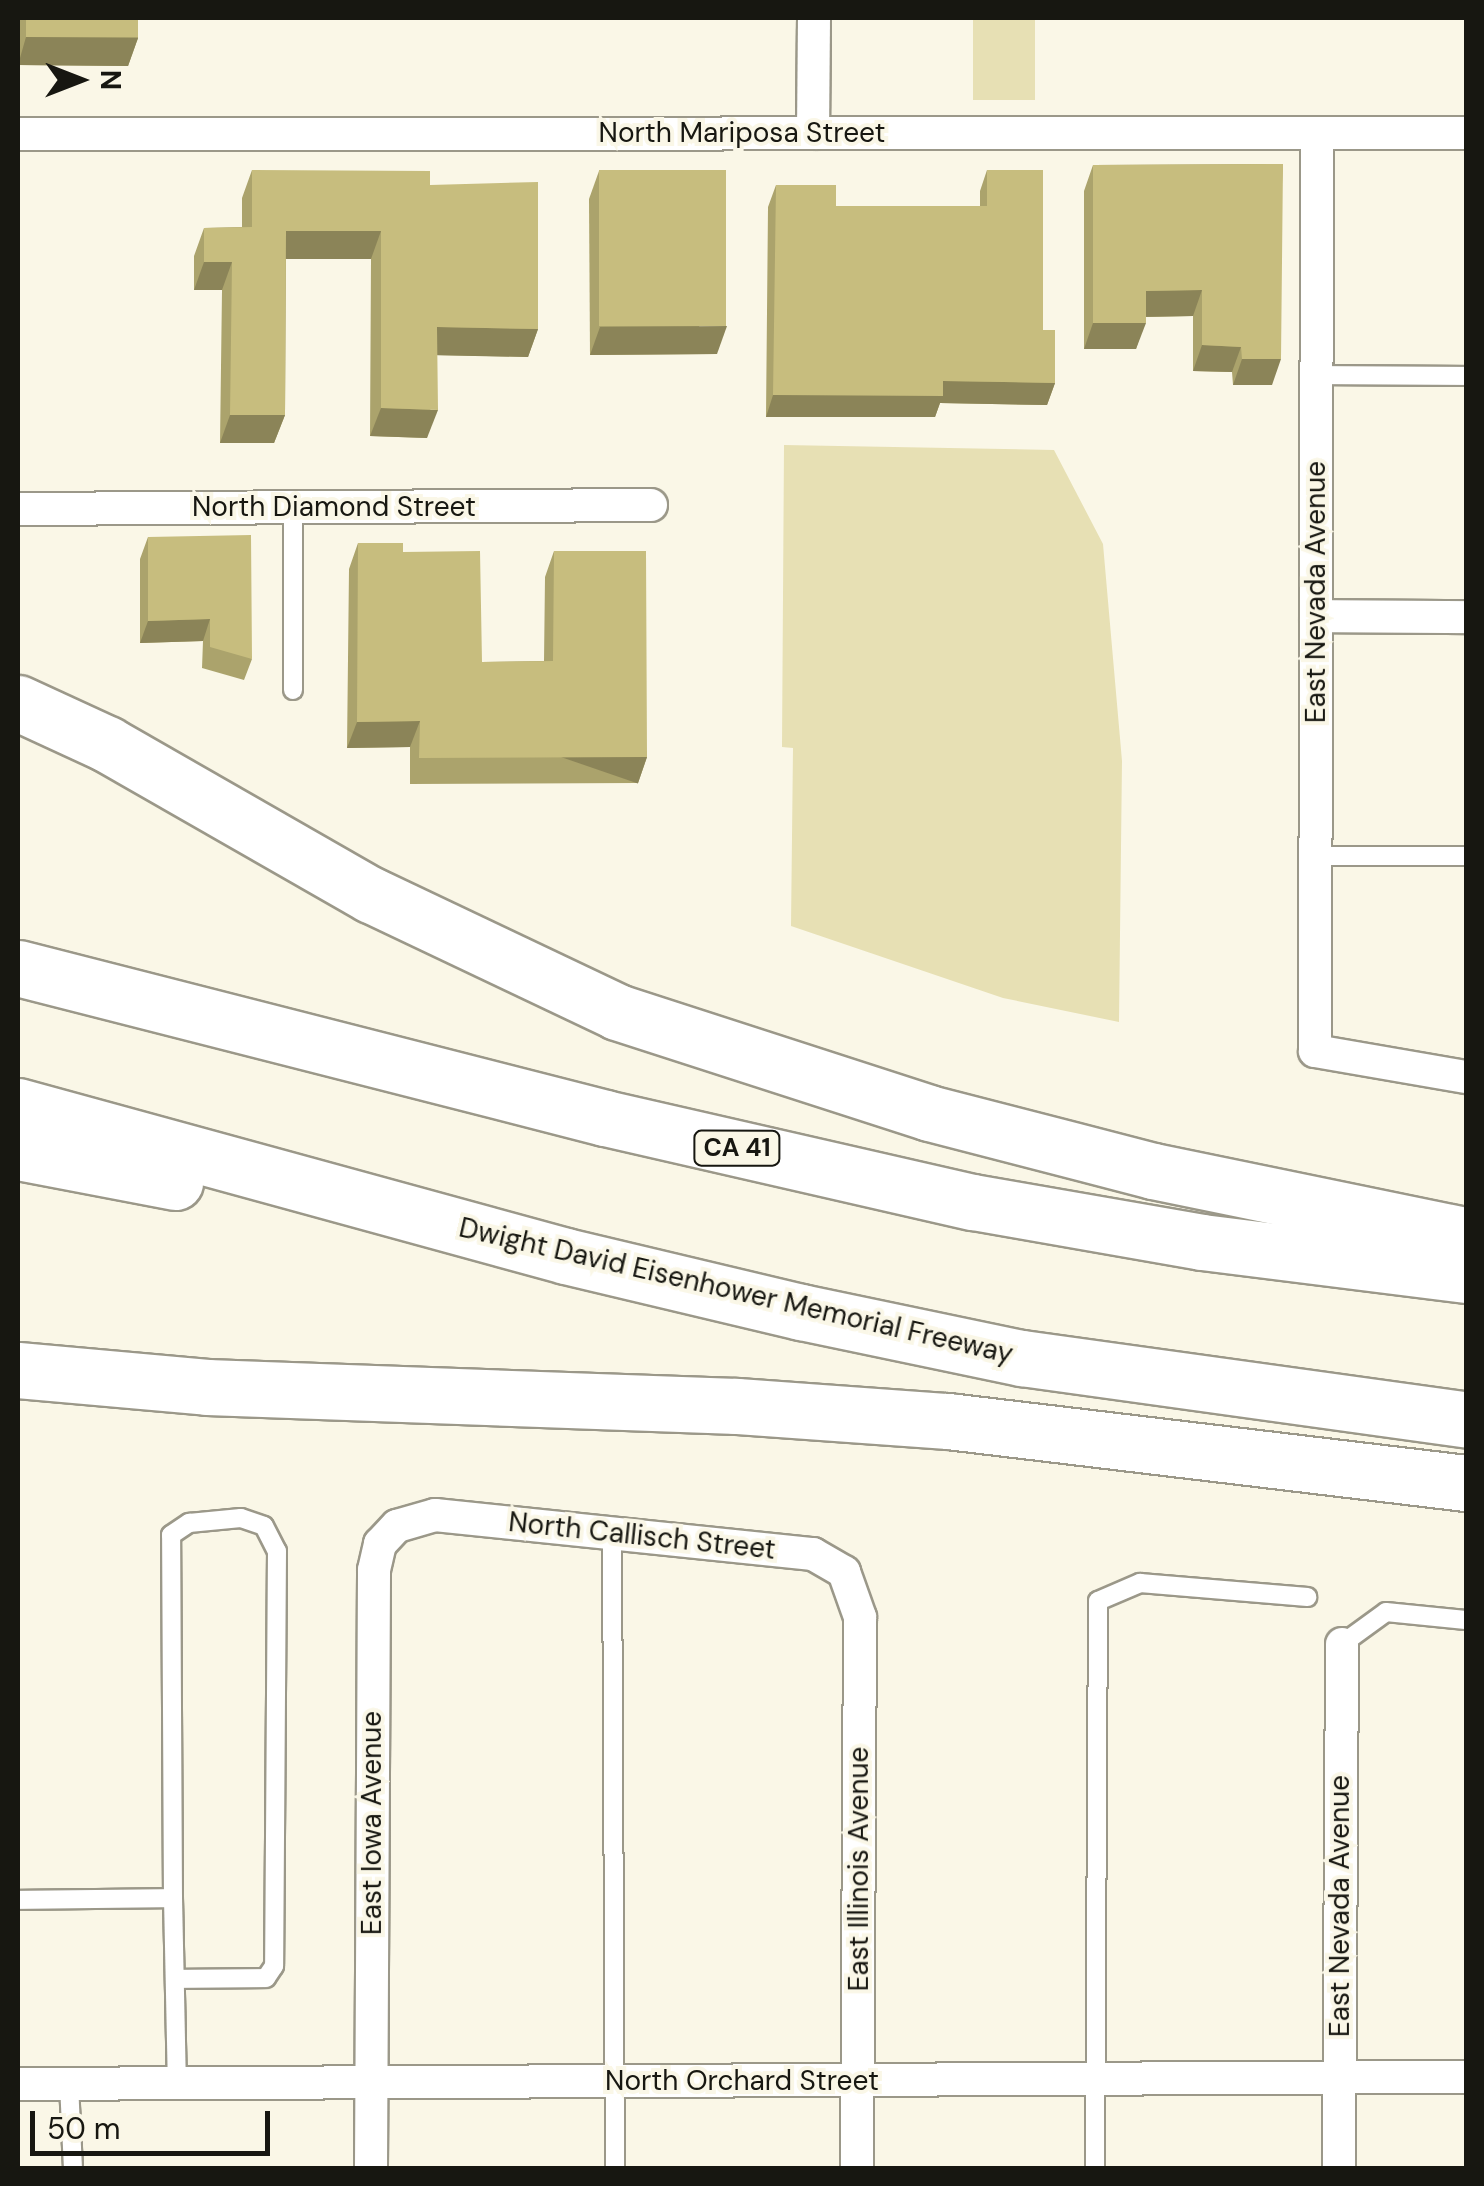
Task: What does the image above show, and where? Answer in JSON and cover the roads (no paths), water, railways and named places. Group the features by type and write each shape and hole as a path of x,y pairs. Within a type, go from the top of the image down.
{"highway":[{"path":"18,703 107,744 388,904 618,1012 776,1068 1153,1172 1466,1235"},
{"name":"CA 41","path":"18,968 605,1118 973,1202 1202,1242 1466,1275"},
{"name":"Dwight David Eisenhower Memorial Freeway","path":"18,1106 566,1256 1022,1358 1466,1420"},
{"path":"18,1152 566,1256"},
{"path":"18,1370 208,1387 737,1406 948,1421 1466,1483"}],"street":[{"path":"813,133 814,18"},
{"name":"East Nevada Avenue","path":"1317,133 1315,1051 1466,1077"},
{"name":"North Mariposa Street","path":"18,134 1466,133"},
{"name":"North Diamond Street","path":"18,510 651,504"},
{"path":"1316,616 1466,617"},
{"name":"North Callisch Street","path":"435,1515 814,1554 844,1572"},
{"name":"East Iowa Avenue","path":"371,2168 374,1570 380,1544 397,1526 435,1515"},
{"name":"East Illinois Avenue","path":"844,1572 860,1617 857,2168"},
{"name":"East Nevada Avenue","path":"1339,2168 1342,1644"},
{"name":"North Orchard Street","path":"18,2084 1466,2077"}],"lane":[{"path":"1316,375 1466,376"},
{"path":"292,690 293,508"},
{"path":"1316,856 1466,856"},
{"path":"176,1979 266,1978 274,1966 276,1551 264,1526 242,1518 189,1523 171,1535 166,1564 177,2083"},
{"path":"612,1533 615,2168"},
{"path":"1095,2168 1098,1601 1140,1583 1307,1597"},
{"path":"1342,1644 1386,1612 1466,1620"},
{"path":"18,1900 173,1898"},
{"path":"69,2084 69,2168"}]}
